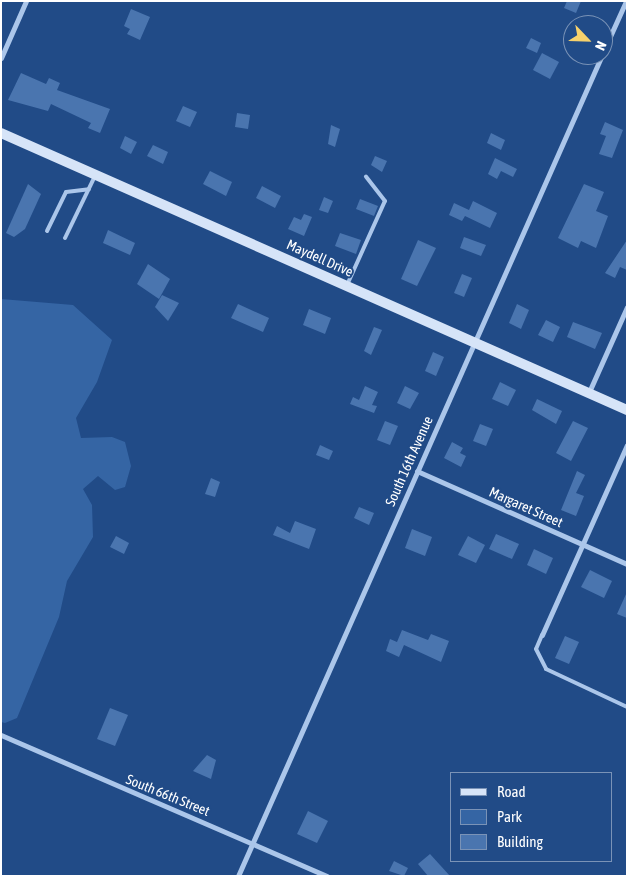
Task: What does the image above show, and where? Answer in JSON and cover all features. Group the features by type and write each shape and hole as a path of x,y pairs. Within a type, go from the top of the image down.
{"street":[{"path":"1,58 26,1"},
{"name":"South 16th Avenue","path":"613,29 626,1"},
{"name":"South 16th Avenue","path":"238,876 597,65"},
{"name":"Maydell Drive","path":"1,133 627,410"},
{"path":"589,392 627,307"},
{"path":"542,635 581,544 627,445"},
{"name":"Margaret Street","path":"417,471 627,564"},
{"name":"South 66th Street","path":"1,735 253,842 327,876"}],"lane":[{"path":"65,238 96,174"},
{"path":"347,285 385,201 366,177"},
{"path":"47,231 66,192 89,189"},
{"path":"542,635 536,649 546,669 627,707"}],"green space":[{"path":"1,299 73,305 112,340 97,382 76,418 81,438 112,437 125,442 131,466 125,487 115,490 98,476 83,489 92,505 93,537 67,581 59,617 17,718 5,723 1,722"}],"building":[{"path":"567,1 581,1 576,13 564,8"},
{"path":"131,9 150,17 140,40 127,34 130,29 124,26"},
{"path":"531,38 541,43 537,53 526,48"},
{"path":"542,53 559,62 550,79 533,70"},
{"path":"21,73 46,84 49,78 60,83 57,90 110,109 100,133 88,128 91,123 51,104 48,111 8,100"},
{"path":"183,106 197,112 190,127 176,121"},
{"path":"237,113 250,115 248,129 235,127"},
{"path":"605,122 623,130 612,158 599,154 606,136 600,134"},
{"path":"331,125 340,129 335,147 328,144"},
{"path":"491,133 505,140 501,150 487,143"},
{"path":"125,136 137,142 131,154 120,148"},
{"path":"153,145 168,152 163,164 147,156"},
{"path":"375,156 387,161 382,172 371,165"},
{"path":"495,158 517,169 513,177 501,171 497,179 488,174"},
{"path":"210,171 232,182 226,196 203,184"},
{"path":"28,184 41,194 25,229 14,237 6,233"},
{"path":"584,184 604,192 596,211 608,216 596,248 581,241 578,248 558,238"},
{"path":"262,186 281,196 275,208 256,198"},
{"path":"324,197 333,201 328,213 319,210"},
{"path":"360,199 378,206 374,216 356,209"},
{"path":"473,201 497,213 490,228 465,216 462,221 449,215 454,203 469,210"},
{"path":"304,214 312,217 304,236 288,229 294,217 301,220"},
{"path":"108,230 135,243 130,255 103,243"},
{"path":"340,233 361,240 356,254 335,246"},
{"path":"464,237 486,245 481,256 460,248"},
{"path":"418,240 436,248 417,286 401,279"},
{"path":"627,240 627,270 620,267 615,278 605,273"},
{"path":"148,264 170,279 159,299 137,284"},
{"path":"462,274 472,278 464,297 454,293"},
{"path":"162,295 179,303 168,321 155,307"},
{"path":"238,304 269,318 263,332 231,318"},
{"path":"517,304 529,310 521,329 509,323"},
{"path":"309,309 331,318 325,334 303,325"},
{"path":"546,320 560,327 553,342 538,335"},
{"path":"573,322 602,333 595,349 567,337"},
{"path":"374,327 382,330 371,355 364,351"},
{"path":"433,352 444,357 436,376 425,371"},
{"path":"500,382 516,390 508,406 492,399"},
{"path":"365,386 378,392 372,405 377,406 374,413 350,404 353,397 359,400"},
{"path":"405,386 419,393 410,409 397,403"},
{"path":"537,399 562,411 556,424 532,410"},
{"path":"385,421 398,426 390,445 377,440"},
{"path":"573,421 588,428 571,461 556,453"},
{"path":"480,424 493,429 486,446 473,441"},
{"path":"452,442 463,448 460,453 466,456 461,467 444,458"},
{"path":"320,445 333,451 329,460 316,455"},
{"path":"577,471 585,475 576,493 584,496 576,516 561,510"},
{"path":"211,478 220,482 215,497 205,494"},
{"path":"359,507 374,513 369,525 354,518"},
{"path":"295,521 316,529 309,549 273,535 277,526 290,533"},
{"path":"412,529 432,537 425,556 405,548"},
{"path":"496,534 519,544 512,559 489,549"},
{"path":"116,536 129,543 124,554 110,547"},
{"path":"468,536 485,545 476,563 458,555"},
{"path":"534,549 553,558 546,574 527,565"},
{"path":"590,570 612,581 604,598 581,587"},
{"path":"627,592 627,618 617,614"},
{"path":"402,630 428,640 431,634 449,641 441,662 404,645 399,657 386,651 390,639 397,642"},
{"path":"565,636 579,642 569,664 555,658"},
{"path":"110,708 128,715 115,746 97,739"},
{"path":"207,755 216,760 211,779 193,771"},
{"path":"308,811 328,821 317,843 297,834"},
{"path":"430,854 450,876 428,876 418,864"},
{"path":"394,861 408,868 404,876 389,871"}]}
